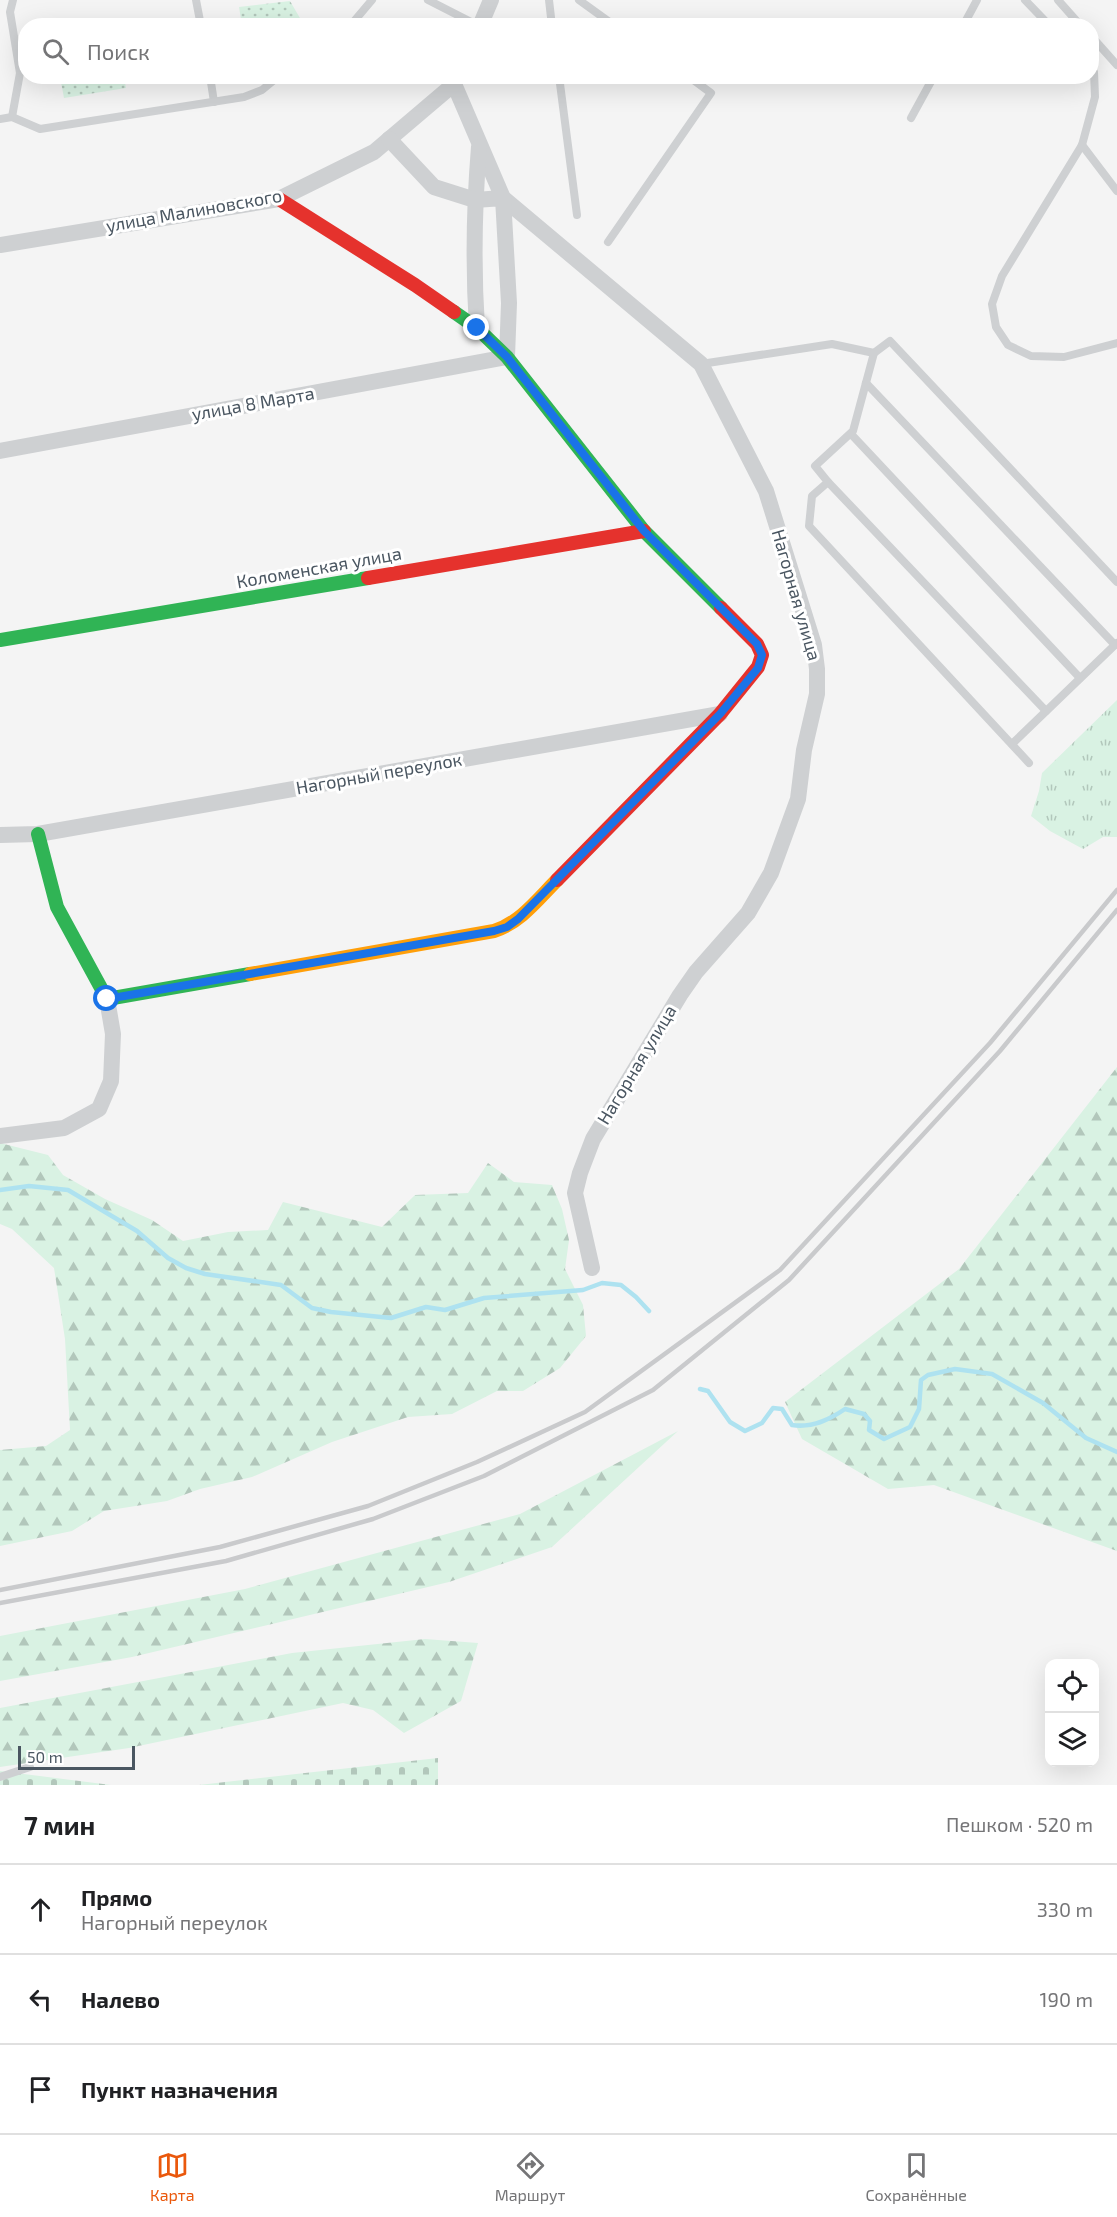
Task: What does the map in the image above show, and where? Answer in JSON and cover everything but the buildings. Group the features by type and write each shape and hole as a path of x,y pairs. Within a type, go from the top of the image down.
{"street":[{"path":"483,18 491,0"},
{"name":"улица Малиновского","path":"0,244 279,199 374,152 451,84"},
{"name":"Нагорная улица","path":"457,84 503,198 701,364 766,491 814,645 817,669 817,694 804,750 798,799 771,873 748,913 696,972 680,995 592,1139 575,1192 592,1268"},
{"path":"389,140 434,187 475,200 503,198 508,284 507,357"},
{"path":"477,328 474,286 475,200 480,143"},
{"path":"107,999 507,927 518,919 720,714 758,668 762,655 757,644 644,531 507,357 477,328 415,285 279,199"},
{"name":"улица 8 Марта","path":"0,450 507,357"},
{"name":"Коломенская улица","path":"0,640 644,531"},
{"name":"Нагорный переулок","path":"0,835 38,834 720,714"},
{"path":"0,1136 64,1128 99,1109 111,1081 113,1034 107,999 57,907 38,834"}],"lane":[{"path":"13,0 9,12 18,63"},
{"path":"196,0 199,18"},
{"path":"357,18 372,0"},
{"path":"428,0 464,18"},
{"path":"549,0 551,18"},
{"path":"579,0 604,18"},
{"path":"967,18 977,0"},
{"path":"1026,0 1043,18"},
{"path":"1058,0 1074,18"},
{"path":"1099,45 1117,65"},
{"path":"12,117 18,84"},
{"path":"211,84 214,102"},
{"path":"0,119 12,117 40,129 250,96 269,84"},
{"path":"560,84 577,215"},
{"path":"608,242 711,93 699,84"},
{"path":"911,118 930,84"},
{"path":"1094,84 1095,97 1082,145 1002,276 992,304 996,327 1008,345 1032,356 1064,357 1117,343"},
{"path":"1082,145 1117,191"},
{"path":"1046,711 815,466 854,431 874,353 890,341 1117,582"},
{"path":"701,364 832,344 874,353"},
{"path":"866,383 1116,644 1012,744"},
{"path":"850,434 1080,678"},
{"path":"828,482 812,496 809,526 1029,763"},
{"path":"0,1777 30,1767"}],"green space":[{"path":"290,1 300,18 241,18 239,7"},
{"path":"61,84 125,84 126,88 64,98"},
{"path":"1117,700 1117,837 1103,837 1083,849 1050,831 1031,816 1042,773"},
{"path":"1117,1067 1117,1551 934,1485 888,1489 802,1439 785,1402 959,1269"},
{"path":"0,1143 48,1155 63,1175 105,1199 152,1220 183,1241 228,1232 268,1230 283,1202 382,1227 415,1195 468,1193 488,1163 514,1182 552,1185 562,1209 569,1240 565,1269 583,1305 586,1336 560,1368 523,1391 497,1391 452,1414 408,1417 332,1442 252,1477 200,1489 167,1501 104,1511 72,1531 0,1546 0,1450 46,1446 70,1430 65,1339 54,1268 12,1229 0,1224"},
{"path":"678,1431 552,1547 449,1582 132,1657 0,1681 0,1636 245,1589 520,1514"},
{"path":"425,1639 478,1643 461,1701 404,1733 373,1710 343,1703 129,1748 0,1767 0,1708 292,1653"},
{"path":"438,1758 438,1785 199,1785"},
{"path":"0,1771 111,1785 0,1785"}],"waterway":[{"path":"0,1190 29,1186 68,1190 137,1231 168,1258 186,1268 205,1274 281,1285 312,1308 331,1312 391,1318 426,1307 445,1310 484,1298 583,1290 602,1283 621,1285 649,1311"},
{"path":"700,1389 708,1391 730,1422 745,1431 762,1423 773,1408 782,1409 792,1425 799,1426 820,1422 845,1409 864,1414 870,1421 869,1430 884,1439 910,1427 919,1409 921,1380 928,1375 955,1369 992,1374 1043,1403 1086,1438 1117,1452"}],"railway":[{"path":"0,1590 220,1547 368,1506 477,1462 585,1412 780,1270 990,1043 1117,890"},
{"path":"0,1603 226,1561 373,1519 484,1476 653,1390 789,1280 1000,1051 1117,910"}],"traffic: fast":[{"path":"454,312 477,328 507,357 644,531 721,608"},
{"path":"0,640 368,578"},
{"path":"38,834 57,907 107,999 250,974"}],"traffic: slow":[{"path":"250,974 494,931 520,916 557,880"}],"traffic: jam":[{"path":"279,199 454,312"},
{"path":"368,578 644,531"},
{"path":"557,880 720,714 758,667 762,655 757,644 721,608"}],"route":[{"path":"107,999 507,927 518,919 720,714 758,668 762,655 757,644 644,531 507,357 477,328"}]}
